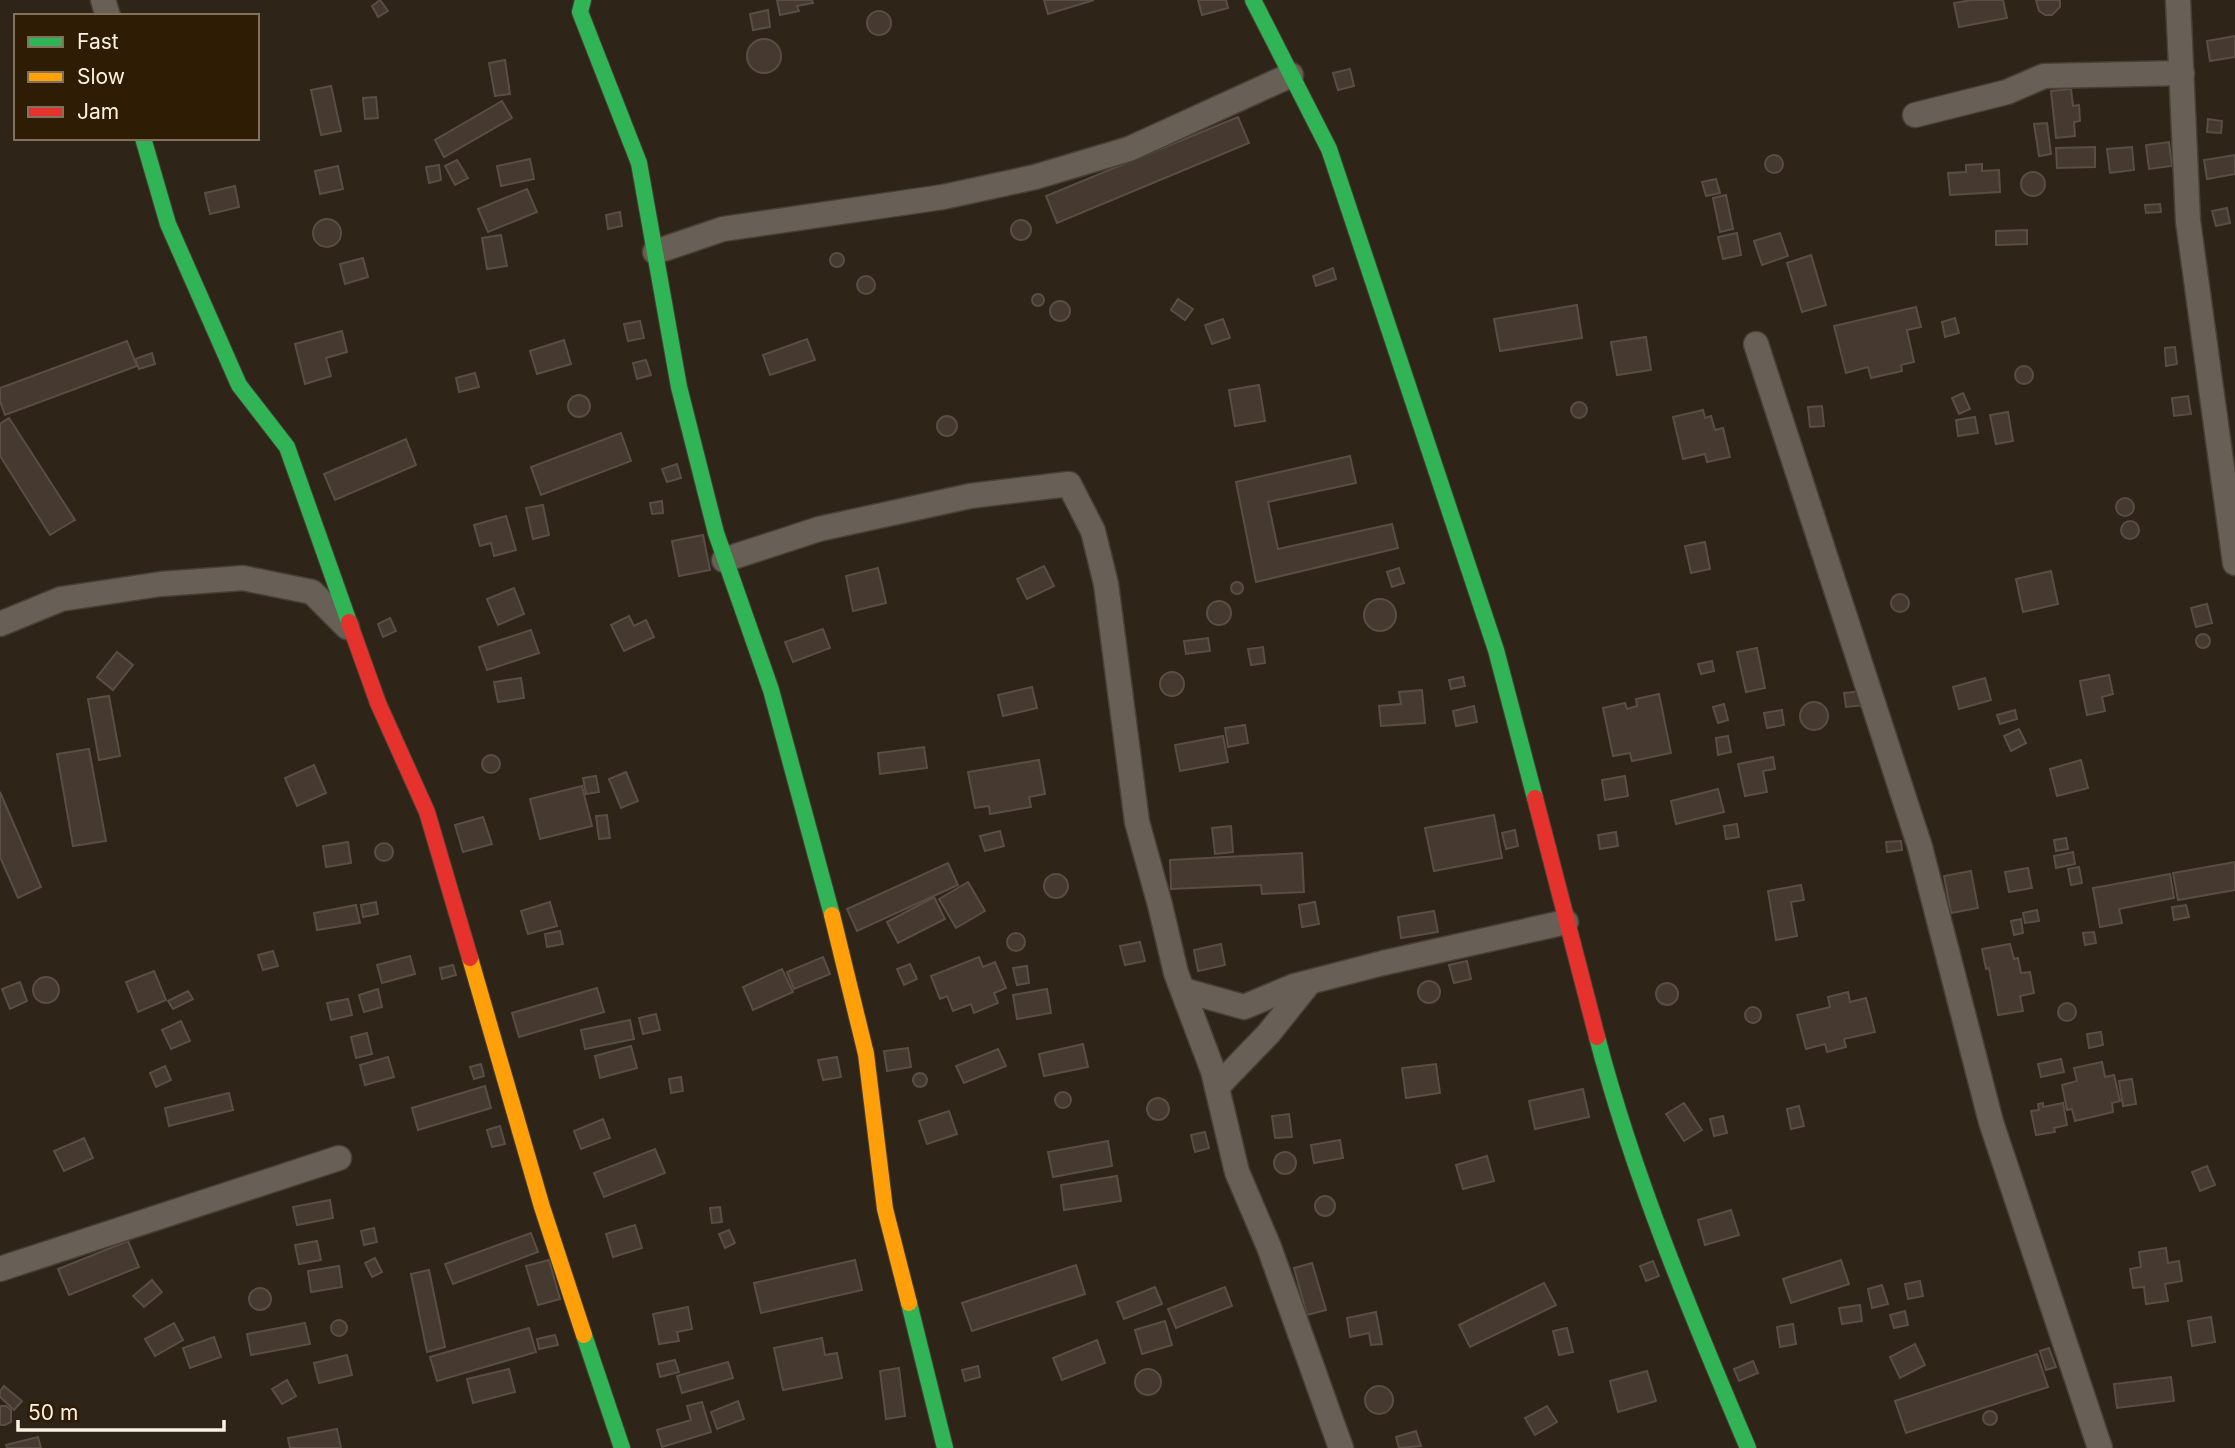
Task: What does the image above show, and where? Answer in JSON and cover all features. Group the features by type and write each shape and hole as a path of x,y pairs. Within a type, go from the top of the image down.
{"street":[{"path":"583,0 580,12 639,163 679,387 724,560 771,690 839,942 866,1054 885,1209 945,1448"},
{"path":"1253,0 1329,149 1496,650 1616,1105 1678,1283 1748,1448"},
{"path":"2178,0 2188,221 2235,563"},
{"path":"1915,115 2007,92 2044,76 2182,73"},
{"path":"655,252 723,229 943,197 1035,177 1129,149 1291,75"},
{"path":"144,140 167,224 239,385 287,447 378,703 427,812 542,1207 622,1448"},
{"path":"1756,344 1920,847 1991,1122 2100,1448"},
{"path":"2212,397 2235,408"},
{"path":"724,560 831,526 970,496 1069,484 1093,531 1106,584 1137,822 1176,973 1213,1070 1237,1172 1269,1247 1341,1448"},
{"path":"0,624 61,599 161,584 243,578 312,592 353,632"},
{"path":"1183,990 1244,1007 1309,982 1566,922"},
{"path":"1217,1087 1269,1033 1309,982"},
{"path":"1,1264 339,1158"}],"building":[{"path":"380,0 388,11 378,17 372,6"},
{"path":"777,0 812,0 813,3 797,6 799,11 780,15"},
{"path":"1044,0 1094,0 1048,14"},
{"path":"1198,0 1226,0 1228,8 1202,15"},
{"path":"2003,0 2007,18 1959,27 1954,3"},
{"path":"2036,0 2060,0 2060,7 2052,15 2045,15 2039,11"},
{"path":"768,10 770,27 753,30 750,14"},
{"path":"879,11 887,15 891,23 887,31 879,35 871,31 867,23 871,15"},
{"path":"2235,36 2235,57 2210,61 2207,41"},
{"path":"764,39 776,44 781,56 776,68 764,73 752,68 747,56 752,44"},
{"path":"505,60 510,94 495,96 489,63"},
{"path":"1350,69 1354,86 1338,90 1333,73"},
{"path":"331,86 341,131 321,135 311,90"},
{"path":"2071,89 2073,106 2079,105 2080,121 2074,122 2075,136 2056,138 2051,91"},
{"path":"376,97 378,118 365,119 363,98"},
{"path":"502,101 512,118 444,157 435,140"},
{"path":"1238,117 1249,143 1057,223 1046,196"},
{"path":"2208,119 2222,121 2221,133 2207,132"},
{"path":"2047,123 2051,154 2039,156 2034,124"},
{"path":"2169,142 2172,166 2149,169 2146,145"},
{"path":"2095,147 2095,167 2057,168 2056,148"},
{"path":"2132,147 2134,170 2110,173 2107,149"},
{"path":"1774,155 1780,158 1783,164 1780,170 1774,173 1768,170 1765,164 1768,158"},
{"path":"2235,155 2235,174 2207,179 2204,160"},
{"path":"530,159 534,179 501,186 497,166"},
{"path":"457,160 468,178 455,185 445,166"},
{"path":"1982,164 1982,171 1999,170 2000,192 1950,195 1948,173 1966,172 1966,165"},
{"path":"439,165 441,180 429,183 426,167"},
{"path":"338,166 343,189 320,194 315,171"},
{"path":"2033,172 2044,179 2045,184 2038,195 2033,196 2022,189 2021,184 2028,173"},
{"path":"1716,179 1720,193 1706,196 1702,182"},
{"path":"235,186 239,207 210,214 205,193"},
{"path":"527,189 537,212 488,232 478,209"},
{"path":"1726,195 1733,229 1720,232 1713,198"},
{"path":"2160,204 2161,212 2146,213 2145,205"},
{"path":"2227,208 2230,223 2216,226 2212,211"},
{"path":"620,212 622,226 608,229 606,215"},
{"path":"327,219 337,223 341,233 337,243 327,247 317,243 313,233 317,223"},
{"path":"1017,220 1025,220 1031,230 1025,240 1017,240 1011,234 1011,226"},
{"path":"2027,230 2027,244 1996,245 1996,231"},
{"path":"1737,233 1741,255 1723,259 1718,237"},
{"path":"1780,233 1788,256 1762,265 1754,241"},
{"path":"501,235 507,266 487,269 482,238"},
{"path":"834,253 840,253 844,260 840,267 834,267 830,263 830,257"},
{"path":"1811,255 1826,305 1802,312 1787,263"},
{"path":"363,258 368,277 345,284 340,264"},
{"path":"1333,268 1336,279 1316,286 1313,276"},
{"path":"862,276 870,276 875,285 873,292 862,294 857,289 857,281"},
{"path":"1038,294 1044,300 1038,306 1032,300"},
{"path":"1178,299 1193,309 1185,320 1171,310"},
{"path":"1060,301 1067,304 1070,311 1067,318 1060,321 1053,318 1050,311 1053,304"},
{"path":"1577,305 1582,338 1500,351 1494,319"},
{"path":"1916,307 1921,327 1907,330 1914,362 1901,365 1902,371 1871,378 1868,367 1846,373 1834,326"},
{"path":"1955,318 1959,333 1945,337 1942,322"},
{"path":"1223,319 1230,338 1212,344 1205,325"},
{"path":"640,321 644,338 628,341 624,324"},
{"path":"342,331 347,352 326,358 331,376 305,384 295,344"},
{"path":"1646,337 1651,370 1617,375 1611,342"},
{"path":"807,339 815,360 770,375 763,355"},
{"path":"564,340 571,364 537,374 530,351"},
{"path":"127,341 137,366 5,415 0,401 0,388"},
{"path":"2175,347 2177,364 2166,366 2165,348"},
{"path":"152,353 155,364 139,369 135,359"},
{"path":"646,360 651,375 637,379 633,363"},
{"path":"2024,366 2030,369 2033,375 2030,381 2024,384 2018,381 2015,375 2018,369"},
{"path":"475,373 479,387 459,392 456,378"},
{"path":"1259,385 1265,421 1235,426 1229,390"},
{"path":"1963,393 1970,409 1959,414 1952,398"},
{"path":"579,395 587,398 590,406 587,414 579,417 571,414 568,406 571,398"},
{"path":"2188,396 2191,414 2174,416 2172,398"},
{"path":"1579,402 1585,404 1585,416 1579,418 1573,416 1571,410 1573,404"},
{"path":"1822,406 1824,426 1810,427 1808,407"},
{"path":"1703,410 1705,418 1711,416 1715,430 1723,428 1730,457 1707,462 1705,454 1683,459 1673,417"},
{"path":"2008,412 2013,441 1996,444 1990,415"},
{"path":"947,416 954,419 957,426 954,433 947,436 940,433 937,426 940,419"},
{"path":"1975,417 1978,433 1958,436 1956,420"},
{"path":"9,418 75,520 50,535 0,456 0,424"},
{"path":"621,433 631,461 541,495 531,467"},
{"path":"406,439 416,465 335,500 324,474"},
{"path":"1350,456 1356,483 1268,502 1278,549 1392,524 1398,548 1256,582 1236,482"},
{"path":"677,464 681,478 667,482 662,469"},
{"path":"2125,498 2131,501 2134,507 2131,513 2125,516 2119,513 2116,507 2119,501"},
{"path":"662,501 663,513 652,514 650,503"},
{"path":"543,505 549,535 533,539 526,508"},
{"path":"506,516 516,550 494,556 491,543 480,546 474,525"},
{"path":"2130,521 2136,524 2139,530 2136,536 2130,539 2124,536 2121,530 2124,524"},
{"path":"703,535 710,570 679,576 672,541"},
{"path":"1705,542 1710,569 1691,573 1685,546"},
{"path":"1044,566 1054,586 1027,599 1017,579"},
{"path":"878,568 886,603 853,611 846,576"},
{"path":"1399,568 1404,583 1392,587 1387,572"},
{"path":"2051,571 2058,604 2023,612 2016,579"},
{"path":"1232,583 1242,583 1242,593 1232,593"},
{"path":"514,588 524,614 498,625 487,599"},
{"path":"1900,594 1906,597 1909,603 1906,609 1900,612 1894,609 1891,603 1894,597"},
{"path":"1380,599 1391,604 1396,615 1391,626 1380,631 1369,626 1364,615 1369,604"},
{"path":"1219,601 1228,604 1231,613 1228,622 1219,625 1210,622 1207,613 1210,604"},
{"path":"2207,604 2212,623 2196,627 2191,608"},
{"path":"629,616 634,626 646,620 654,637 624,651 611,625"},
{"path":"390,618 396,631 383,637 378,624"},
{"path":"823,629 830,648 793,662 785,642"},
{"path":"531,630 539,653 487,670 479,647"},
{"path":"2203,634 2208,636 2208,646 2203,648 2198,646 2196,641 2198,636"},
{"path":"1208,638 1210,651 1186,654 1184,641"},
{"path":"1263,647 1265,663 1251,665 1248,649"},
{"path":"1757,648 1765,688 1746,692 1737,652"},
{"path":"117,652 133,665 113,690 97,677"},
{"path":"1712,661 1714,671 1701,674 1698,664"},
{"path":"1172,672 1180,676 1184,684 1180,692 1172,696 1164,692 1160,684 1164,676"},
{"path":"2109,675 2113,694 2102,697 2105,711 2087,715 2080,681"},
{"path":"1463,677 1465,686 1451,689 1449,680"},
{"path":"521,678 524,698 498,702 494,682"},
{"path":"1985,678 1991,700 1959,709 1953,687"},
{"path":"1032,687 1037,708 1003,716 998,695"},
{"path":"1422,690 1425,723 1381,726 1379,706 1401,704 1399,692"},
{"path":"1863,691 1864,705 1846,707 1844,693"},
{"path":"1659,694 1671,753 1632,761 1630,753 1613,756 1603,708 1625,703 1627,709 1637,706 1636,699"},
{"path":"109,696 120,756 99,760 88,699"},
{"path":"1814,702 1824,706 1828,716 1824,726 1814,730 1804,726 1800,716 1804,706"},
{"path":"1724,704 1728,720 1718,723 1713,707"},
{"path":"1474,706 1477,722 1456,726 1453,711"},
{"path":"1782,710 1784,725 1767,728 1764,713"},
{"path":"2015,710 2017,719 2000,724 1997,715"},
{"path":"1245,725 1248,743 1228,747 1225,728"},
{"path":"2019,729 2026,743 2011,751 2004,736"},
{"path":"1223,736 1228,762 1180,771 1175,745"},
{"path":"1728,736 1731,752 1718,755 1716,738"},
{"path":"924,747 927,768 880,774 878,753"},
{"path":"89,749 106,841 73,846 57,754"},
{"path":"491,755 497,758 500,764 497,770 491,773 485,770 482,764 485,758"},
{"path":"1773,757 1775,769 1763,771 1767,792 1745,796 1738,764"},
{"path":"1039,760 1045,794 1029,797 1031,807 990,814 989,806 975,808 968,772"},
{"path":"2081,760 2088,788 2057,796 2050,769"},
{"path":"314,765 326,793 297,806 285,778"},
{"path":"626,772 638,801 621,808 609,779"},
{"path":"596,776 599,792 586,794 583,778"},
{"path":"1625,776 1628,796 1605,800 1602,780"},
{"path":"582,786 592,826 540,839 530,799"},
{"path":"1718,789 1724,812 1676,824 1671,801"},
{"path":"0,792 41,887 18,898 0,857"},
{"path":"607,815 610,838 599,839 596,816"},
{"path":"1494,815 1502,858 1434,871 1425,828"},
{"path":"483,817 492,844 463,852 455,825"},
{"path":"1737,824 1739,837 1726,839 1724,826"},
{"path":"1231,826 1233,852 1215,854 1212,828"},
{"path":"1515,830 1518,846 1506,849 1502,833"},
{"path":"1000,831 1004,846 985,851 980,836"},
{"path":"1616,832 1618,846 1600,849 1598,835"},
{"path":"2066,838 2068,849 2056,851 2054,840"},
{"path":"1901,841 1902,850 1887,852 1886,842"},
{"path":"348,842 351,863 326,867 323,846"},
{"path":"384,843 390,846 393,852 390,858 384,861 378,858 375,852 378,846"},
{"path":"2073,852 2075,864 2056,868 2054,856"},
{"path":"1302,853 1304,892 1262,894 1261,885 1171,889 1170,860"},
{"path":"2235,862 2235,890 2178,900 2173,873"},
{"path":"948,863 958,885 857,931 847,909"},
{"path":"2079,867 2082,883 2071,885 2068,869"},
{"path":"2028,868 2032,888 2009,892 2005,872"},
{"path":"1971,871 1978,908 1951,913 1944,876"},
{"path":"1056,874 1065,877 1068,886 1065,895 1056,898 1047,895 1044,886 1047,877"},
{"path":"2170,874 2174,898 2119,909 2122,923 2100,927 2093,888"},
{"path":"968,882 985,911 956,928 939,899"},
{"path":"1801,885 1804,900 1791,902 1797,936 1776,940 1768,891"},
{"path":"934,897 945,919 898,943 887,922"},
{"path":"376,902 378,914 363,917 361,905"},
{"path":"550,902 557,926 528,934 521,911"},
{"path":"1315,902 1319,924 1302,927 1299,905"},
{"path":"356,905 360,923 317,930 314,913"},
{"path":"2186,905 2189,917 2174,920 2172,907"},
{"path":"2037,910 2039,921 2025,923 2023,913"},
{"path":"1434,911 1438,932 1401,938 1398,917"},
{"path":"2021,919 2023,933 2014,935 2011,921"},
{"path":"560,931 563,944 547,947 545,934"},
{"path":"2094,932 2096,943 2085,945 2083,933"},
{"path":"1016,933 1022,936 1025,942 1022,948 1016,951 1010,948 1007,942 1010,936"},
{"path":"1140,942 1145,961 1125,965 1120,946"},
{"path":"1221,944 1225,965 1198,971 1194,950"},
{"path":"2010,944 2014,959 2018,958 2021,973 2030,972 2034,993 2020,996 2023,1011 1998,1015 1989,968 1986,969 1982,949"},
{"path":"273,951 278,966 263,970 258,955"},
{"path":"410,956 415,974 382,983 377,965"},
{"path":"823,957 830,974 794,989 787,972"},
{"path":"979,957 983,967 995,962 1006,988 994,993 998,1003 974,1013 971,1004 953,1011 947,996 940,999 931,976"},
{"path":"1467,961 1471,979 1454,983 1449,965"},
{"path":"910,964 917,979 904,985 897,969"},
{"path":"453,965 456,975 442,979 440,968"},
{"path":"1027,966 1029,983 1017,985 1013,968"},
{"path":"782,969 793,992 753,1010 743,987"},
{"path":"154,971 166,1000 138,1012 126,982"},
{"path":"46,977 55,981 59,990 55,999 46,1003 37,999 33,990 37,981"},
{"path":"1429,981 1437,984 1440,992 1437,1000 1429,1003 1421,1000 1418,992 1421,984"},
{"path":"20,982 27,1001 10,1009 2,989"},
{"path":"1667,983 1677,990 1678,994 1671,1004 1667,1005 1657,998 1656,994 1663,984"},
{"path":"597,988 604,1012 519,1037 512,1013"},
{"path":"378,989 382,1007 364,1012 359,995"},
{"path":"1047,989 1051,1013 1017,1019 1013,995"},
{"path":"188,991 193,999 173,1009 168,1001"},
{"path":"1848,992 1850,1002 1866,998 1875,1032 1844,1039 1846,1047 1827,1052 1825,1044 1806,1049 1797,1015 1830,1007 1828,997"},
{"path":"348,999 352,1015 331,1020 327,1003"},
{"path":"2067,1003 2073,1006 2076,1012 2073,1018 2067,1021 2061,1018 2058,1012 2061,1006"},
{"path":"1750,1007 1756,1007 1761,1015 1759,1021 1750,1023 1745,1018 1745,1012"},
{"path":"656,1014 660,1030 643,1034 639,1018"},
{"path":"630,1020 634,1039 585,1049 581,1030"},
{"path":"181,1021 190,1041 171,1049 162,1030"},
{"path":"2101,1032 2103,1045 2089,1048 2087,1034"},
{"path":"367,1033 372,1054 356,1058 351,1037"},
{"path":"1083,1044 1088,1067 1044,1076 1039,1054"},
{"path":"631,1046 637,1068 600,1078 595,1056"},
{"path":"908,1048 911,1067 887,1071 884,1051"},
{"path":"998,1049 1006,1066 964,1083 956,1066"},
{"path":"388,1057 394,1077 365,1085 360,1065"},
{"path":"837,1057 841,1077 823,1080 818,1060"},
{"path":"2061,1059 2064,1072 2041,1077 2038,1064"},
{"path":"2102,1062 2105,1077 2114,1075 2120,1101 2112,1103 2113,1112 2075,1121 2072,1109 2067,1110 2062,1085 2077,1081 2074,1068"},
{"path":"481,1064 484,1076 474,1079 470,1067"},
{"path":"1436,1064 1440,1093 1406,1098 1402,1068"},
{"path":"165,1066 171,1080 156,1087 150,1073"},
{"path":"920,1073 925,1075 925,1085 920,1087 915,1085 913,1080 915,1075"},
{"path":"681,1077 683,1091 671,1093 669,1079"},
{"path":"2132,1079 2136,1104 2123,1106 2119,1081"},
{"path":"485,1086 491,1108 418,1130 412,1108"},
{"path":"1583,1089 1589,1117 1535,1129 1529,1101"},
{"path":"1060,1092 1066,1092 1071,1100 1069,1106 1060,1108 1055,1103 1055,1097"},
{"path":"229,1093 233,1110 169,1126 165,1108"},
{"path":"1158,1098 1166,1101 1169,1109 1166,1117 1158,1120 1150,1117 1147,1109 1150,1101"},
{"path":"1684,1103 1702,1130 1684,1141 1666,1114"},
{"path":"2043,1103 2043,1107 2063,1103 2067,1125 2054,1128 2055,1132 2036,1135 2031,1111 2039,1110 2038,1104"},
{"path":"1799,1106 1804,1126 1791,1129 1787,1109"},
{"path":"949,1111 957,1134 927,1144 919,1121"},
{"path":"1289,1114 1292,1137 1275,1138 1272,1116"},
{"path":"1723,1116 1727,1133 1714,1136 1710,1119"},
{"path":"603,1119 610,1138 581,1149 574,1131"},
{"path":"500,1126 505,1144 492,1147 487,1130"},
{"path":"1205,1132 1209,1148 1195,1152 1191,1135"},
{"path":"84,1138 93,1158 64,1171 54,1151"},
{"path":"1340,1140 1343,1158 1314,1163 1311,1145"},
{"path":"1108,1141 1112,1166 1053,1177 1048,1152"},
{"path":"655,1149 665,1173 604,1197 594,1173"},
{"path":"1285,1152 1293,1155 1296,1163 1293,1171 1285,1174 1277,1171 1274,1163 1277,1155"},
{"path":"1487,1156 1494,1181 1463,1189 1456,1165"},
{"path":"2207,1166 2215,1185 2200,1191 2192,1172"},
{"path":"1117,1176 1121,1201 1064,1210 1061,1185"},
{"path":"1325,1196 1332,1199 1335,1206 1332,1213 1325,1216 1318,1213 1315,1206 1318,1199"},
{"path":"330,1200 333,1218 297,1225 293,1207"},
{"path":"720,1207 722,1222 712,1223 710,1208"},
{"path":"1731,1210 1739,1235 1705,1245 1698,1220"},
{"path":"635,1225 642,1248 613,1257 606,1234"},
{"path":"374,1228 377,1242 364,1245 361,1231"},
{"path":"729,1230 735,1243 725,1248 719,1234"},
{"path":"531,1233 538,1252 453,1284 445,1264"},
{"path":"128,1241 139,1267 69,1295 58,1269"},
{"path":"317,1241 321,1260 299,1264 295,1245"},
{"path":"2166,1248 2168,1263 2179,1261 2182,1281 2165,1284 2168,1301 2146,1304 2144,1287 2133,1288 2130,1269 2141,1267 2139,1252"},
{"path":"375,1258 382,1272 372,1277 365,1263"},
{"path":"549,1260 560,1299 538,1305 526,1266"},
{"path":"855,1260 862,1290 761,1313 754,1283"},
{"path":"1841,1260 1849,1284 1791,1303 1783,1279"},
{"path":"1653,1261 1659,1276 1646,1281 1640,1266"},
{"path":"1312,1263 1326,1310 1307,1315 1294,1268"},
{"path":"1076,1265 1085,1294 972,1331 962,1303"},
{"path":"339,1266 342,1287 311,1292 308,1271"},
{"path":"429,1270 445,1347 427,1352 411,1274"},
{"path":"152,1280 162,1292 144,1307 133,1296"},
{"path":"1920,1281 1923,1296 1908,1299 1905,1284"},
{"path":"1544,1283 1556,1305 1470,1347 1459,1325"},
{"path":"1882,1285 1888,1304 1872,1308 1868,1289"},
{"path":"1155,1287 1162,1304 1124,1319 1117,1302"},
{"path":"1225,1287 1232,1306 1176,1328 1168,1309"},
{"path":"260,1288 268,1291 271,1299 268,1307 260,1310 252,1307 249,1299 252,1291"},
{"path":"1860,1305 1862,1321 1842,1324 1839,1308"},
{"path":"688,1307 692,1329 677,1332 679,1341 659,1344 653,1314"},
{"path":"1905,1311 1908,1325 1894,1328 1890,1315"},
{"path":"1376,1312 1382,1344 1371,1345 1369,1333 1350,1337 1347,1318"},
{"path":"2211,1317 2215,1342 2192,1346 2188,1321"},
{"path":"339,1320 347,1328 339,1336 331,1328"},
{"path":"1165,1321 1172,1345 1142,1354 1135,1330"},
{"path":"174,1323 183,1340 155,1356 145,1339"},
{"path":"305,1323 310,1344 251,1355 247,1334"},
{"path":"1793,1324 1796,1344 1780,1347 1777,1327"},
{"path":"529,1328 536,1352 437,1381 430,1357"},
{"path":"1567,1328 1573,1352 1559,1355 1553,1331"},
{"path":"555,1335 558,1345 539,1349 537,1339"},
{"path":"214,1337 221,1357 190,1368 183,1348"},
{"path":"822,1338 825,1355 837,1353 842,1378 783,1390 774,1348"},
{"path":"1097,1340 1105,1363 1062,1380 1053,1358"},
{"path":"1915,1344 1925,1365 1900,1378 1890,1357"},
{"path":"2049,1348 2056,1367 2046,1370 2040,1351"},
{"path":"2037,1354 2048,1387 1906,1433 1895,1401"},
{"path":"347,1355 352,1375 319,1383 314,1363"},
{"path":"675,1360 679,1372 660,1377 657,1364"},
{"path":"1753,1361 1758,1373 1739,1381 1734,1369"},
{"path":"728,1362 733,1378 682,1393 677,1376"},
{"path":"978,1366 980,1377 965,1381 962,1370"},
{"path":"899,1368 905,1416 886,1419 880,1371"},
{"path":"509,1369 515,1392 473,1403 467,1379"},
{"path":"1148,1369 1157,1373 1161,1382 1157,1391 1148,1395 1139,1391 1135,1382 1139,1373"},
{"path":"1647,1371 1656,1401 1618,1412 1610,1381"},
{"path":"2171,1377 2174,1401 2117,1408 2114,1384"},
{"path":"287,1380 296,1396 282,1404 272,1389"},
{"path":"4,1386 22,1401 14,1410 0,1397"},
{"path":"1379,1386 1389,1390 1393,1400 1389,1410 1379,1414 1369,1410 1365,1400 1369,1390"},
{"path":"738,1401 744,1419 717,1429 711,1412"},
{"path":"702,1402 711,1432 662,1447 657,1430 691,1420 687,1406"},
{"path":"0,1406 11,1410 11,1422 5,1425 0,1425"},
{"path":"1547,1406 1557,1422 1535,1435 1525,1418"},
{"path":"1990,1411 1995,1413 1995,1423 1990,1425 1985,1423 1983,1418 1985,1413"},
{"path":"337,1429 341,1448 290,1448 288,1438"},
{"path":"1416,1431 1421,1446 1399,1448 1396,1437"},
{"path":"38,1437 41,1448 7,1448 6,1445"}],"traffic: fast":[{"path":"583,0 580,12 639,163 679,387 716,533 771,690 832,915"},
{"path":"1253,0 1329,149 1496,650 1535,798"},
{"path":"144,140 168,224 239,385 287,447 349,622"},
{"path":"1597,1037 1646,1194 1748,1448"},
{"path":"909,1303 945,1448"},
{"path":"584,1335 622,1448"}],"traffic: slow":[{"path":"832,915 866,1054 885,1209 909,1303"},
{"path":"470,958 542,1207 584,1335"}],"traffic: jam":[{"path":"349,622 378,703 427,812 470,958"},
{"path":"1535,798 1597,1037"}]}
